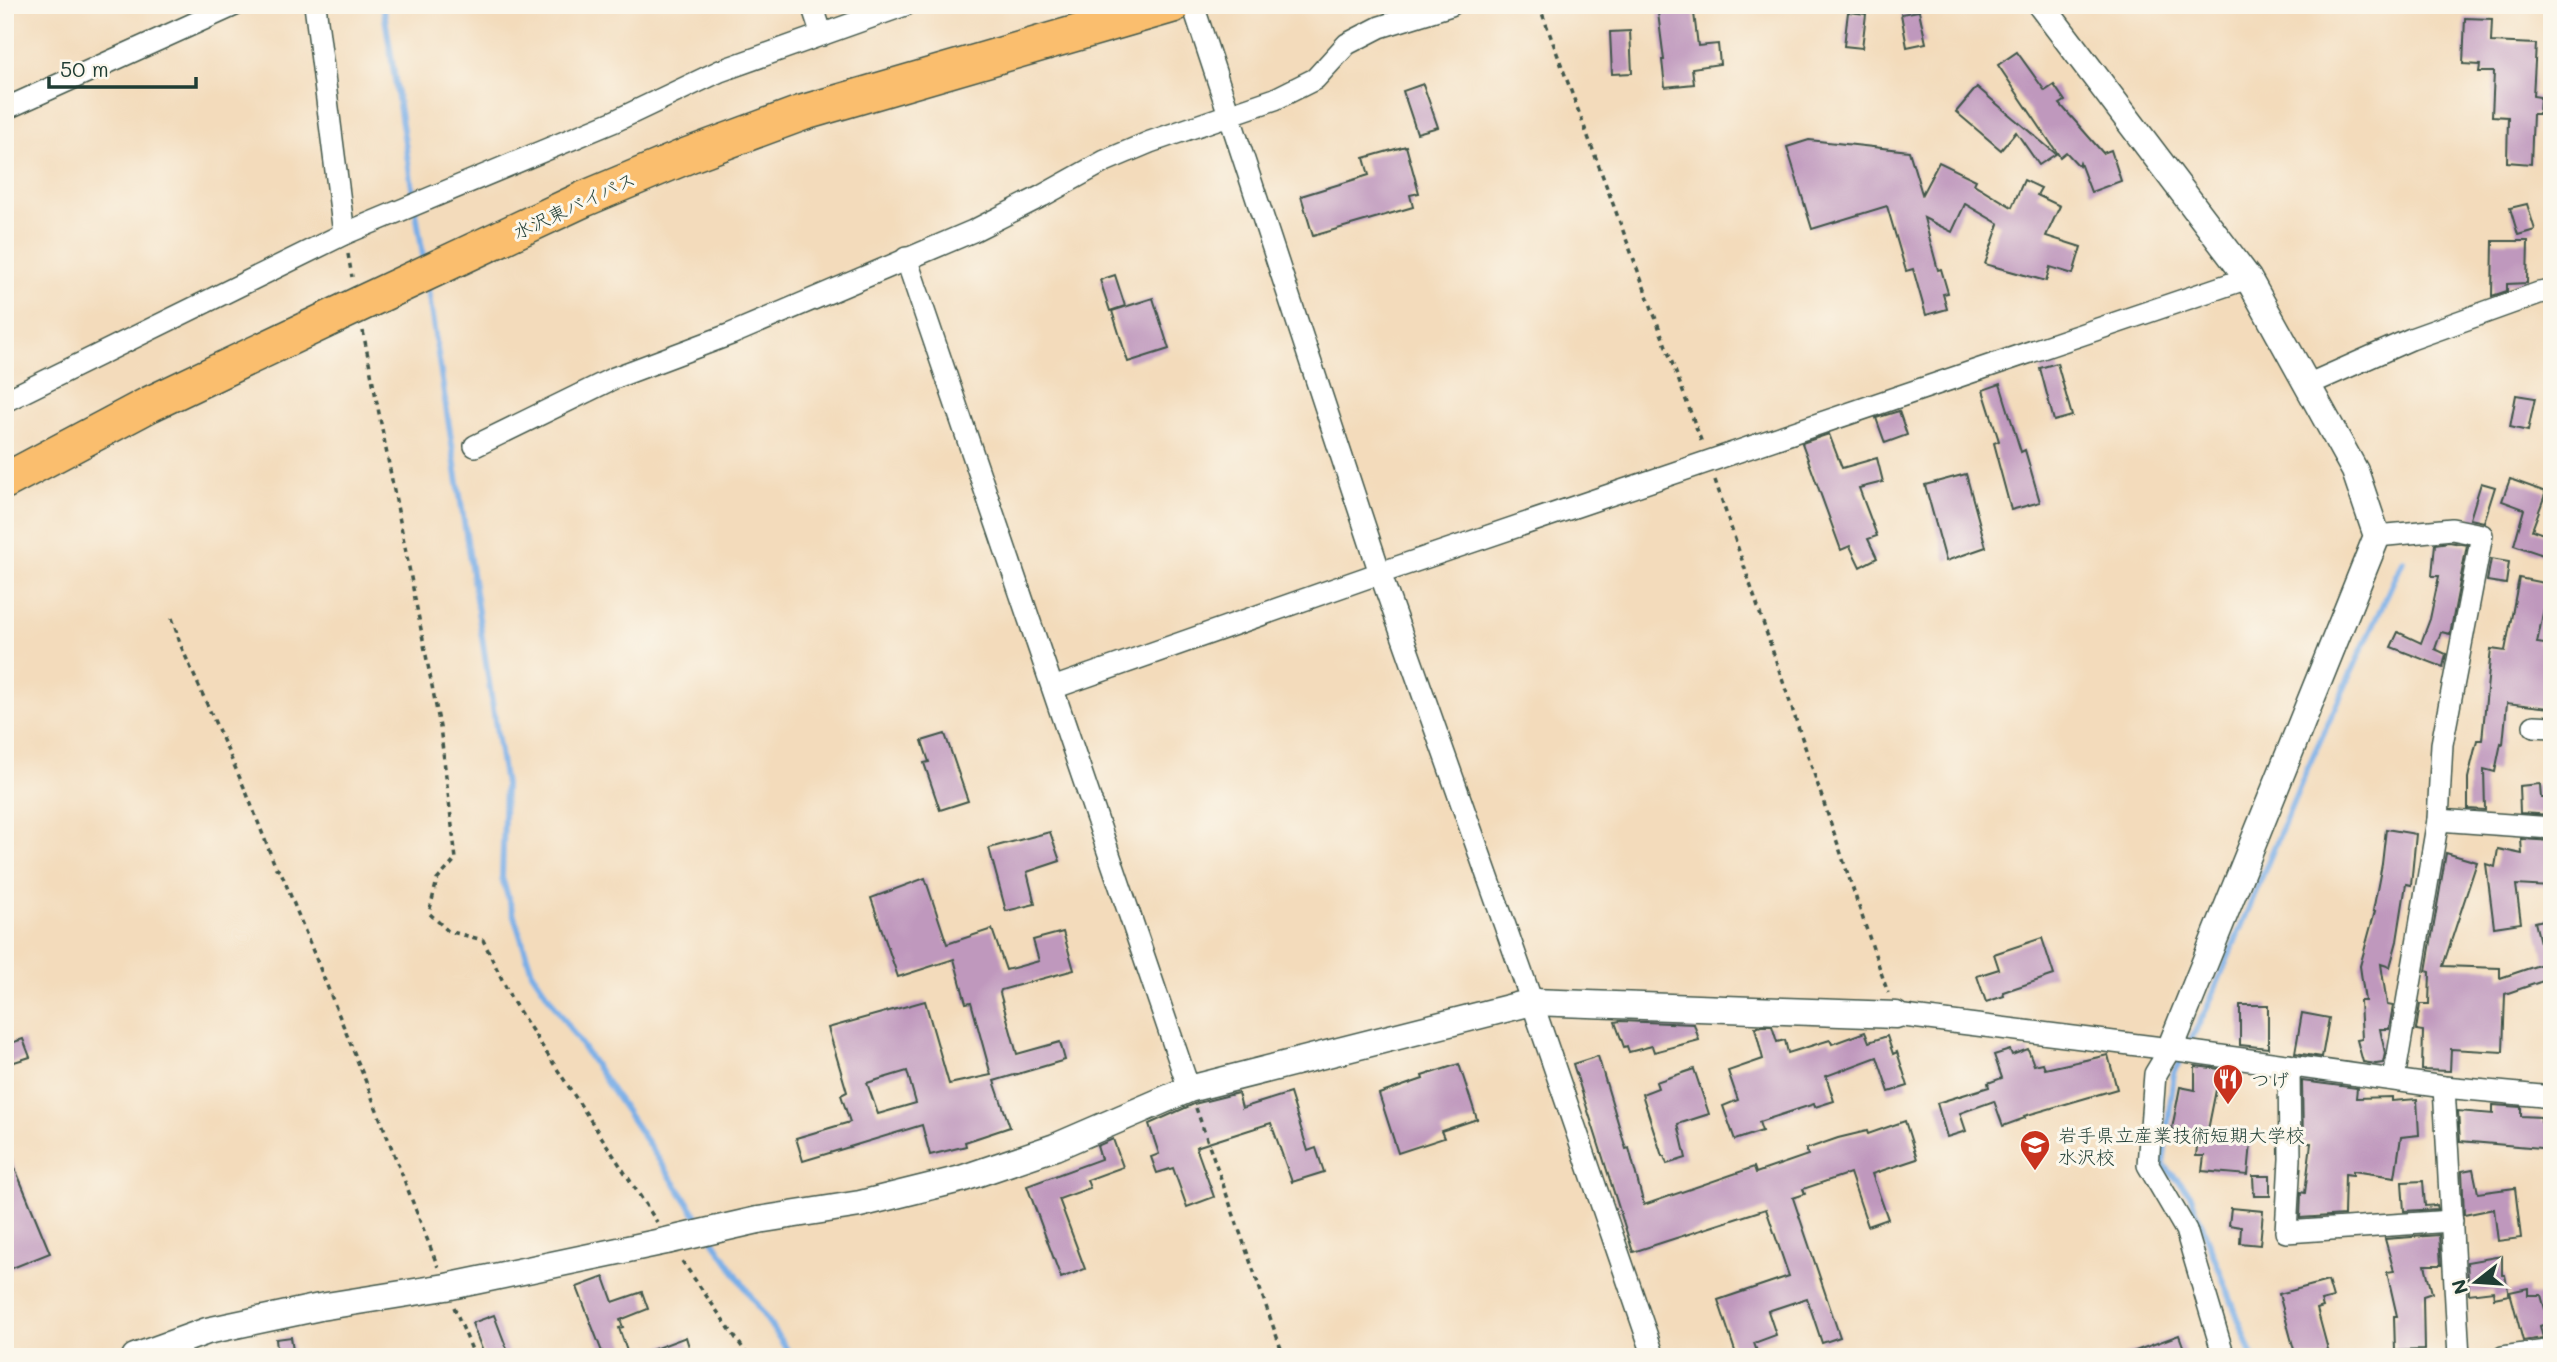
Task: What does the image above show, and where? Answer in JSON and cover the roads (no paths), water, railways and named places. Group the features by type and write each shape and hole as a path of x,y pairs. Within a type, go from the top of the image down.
{"highway":[{"name":"水沢東バイパス","path":"5,481 150,404 596,194 689,155 802,113 1173,5"}],"street":[{"path":"5,109 235,5"},
{"path":"315,5 344,234"},
{"path":"812,5 822,35"},
{"path":"5,401 344,234 615,121 720,71 905,5"},
{"path":"1193,5 1380,573 1654,1357"},
{"path":"475,446 614,378 731,334 973,231 1105,160 1275,99 1315,79 1347,44 1380,27 1451,5"},
{"path":"2041,5 2248,278 2355,471 2377,536 2170,1049 2155,1074 2148,1165 2186,1230 2224,1357"},
{"path":"906,258 1189,1089"},
{"path":"1053,688 1380,573 2248,278"},
{"path":"2307,385 2412,339 2539,293 2552,291"},
{"path":"2377,536 2452,529 2482,535 2442,744 2438,820 2394,1079"},
{"path":"2438,820 2552,828"},
{"path":"135,1357 207,1331 320,1307 446,1287 758,1220 860,1204 961,1178 1055,1147 1189,1089 1532,1002 1896,1015 2444,1087 2552,1097"},
{"path":"2289,1065 2290,1159 2286,1232 2452,1221"},
{"path":"2444,1087 2459,1357"},
{"path":"2503,1357 2552,1350"}],"waterway":[{"path":"383,5 424,262"},
{"path":"427,284 505,785 502,878 532,972 703,1225"},
{"path":"2253,1357 2190,1194 2163,1164 2174,1073 2207,1008 2307,769 2403,560"},
{"path":"711,1237 792,1357"}],"place":[{"name":"つげ","path":"2228,1106"},
{"name":"岩手県立産業技術短期大学校 水沢校","path":"2035,1172"}]}
